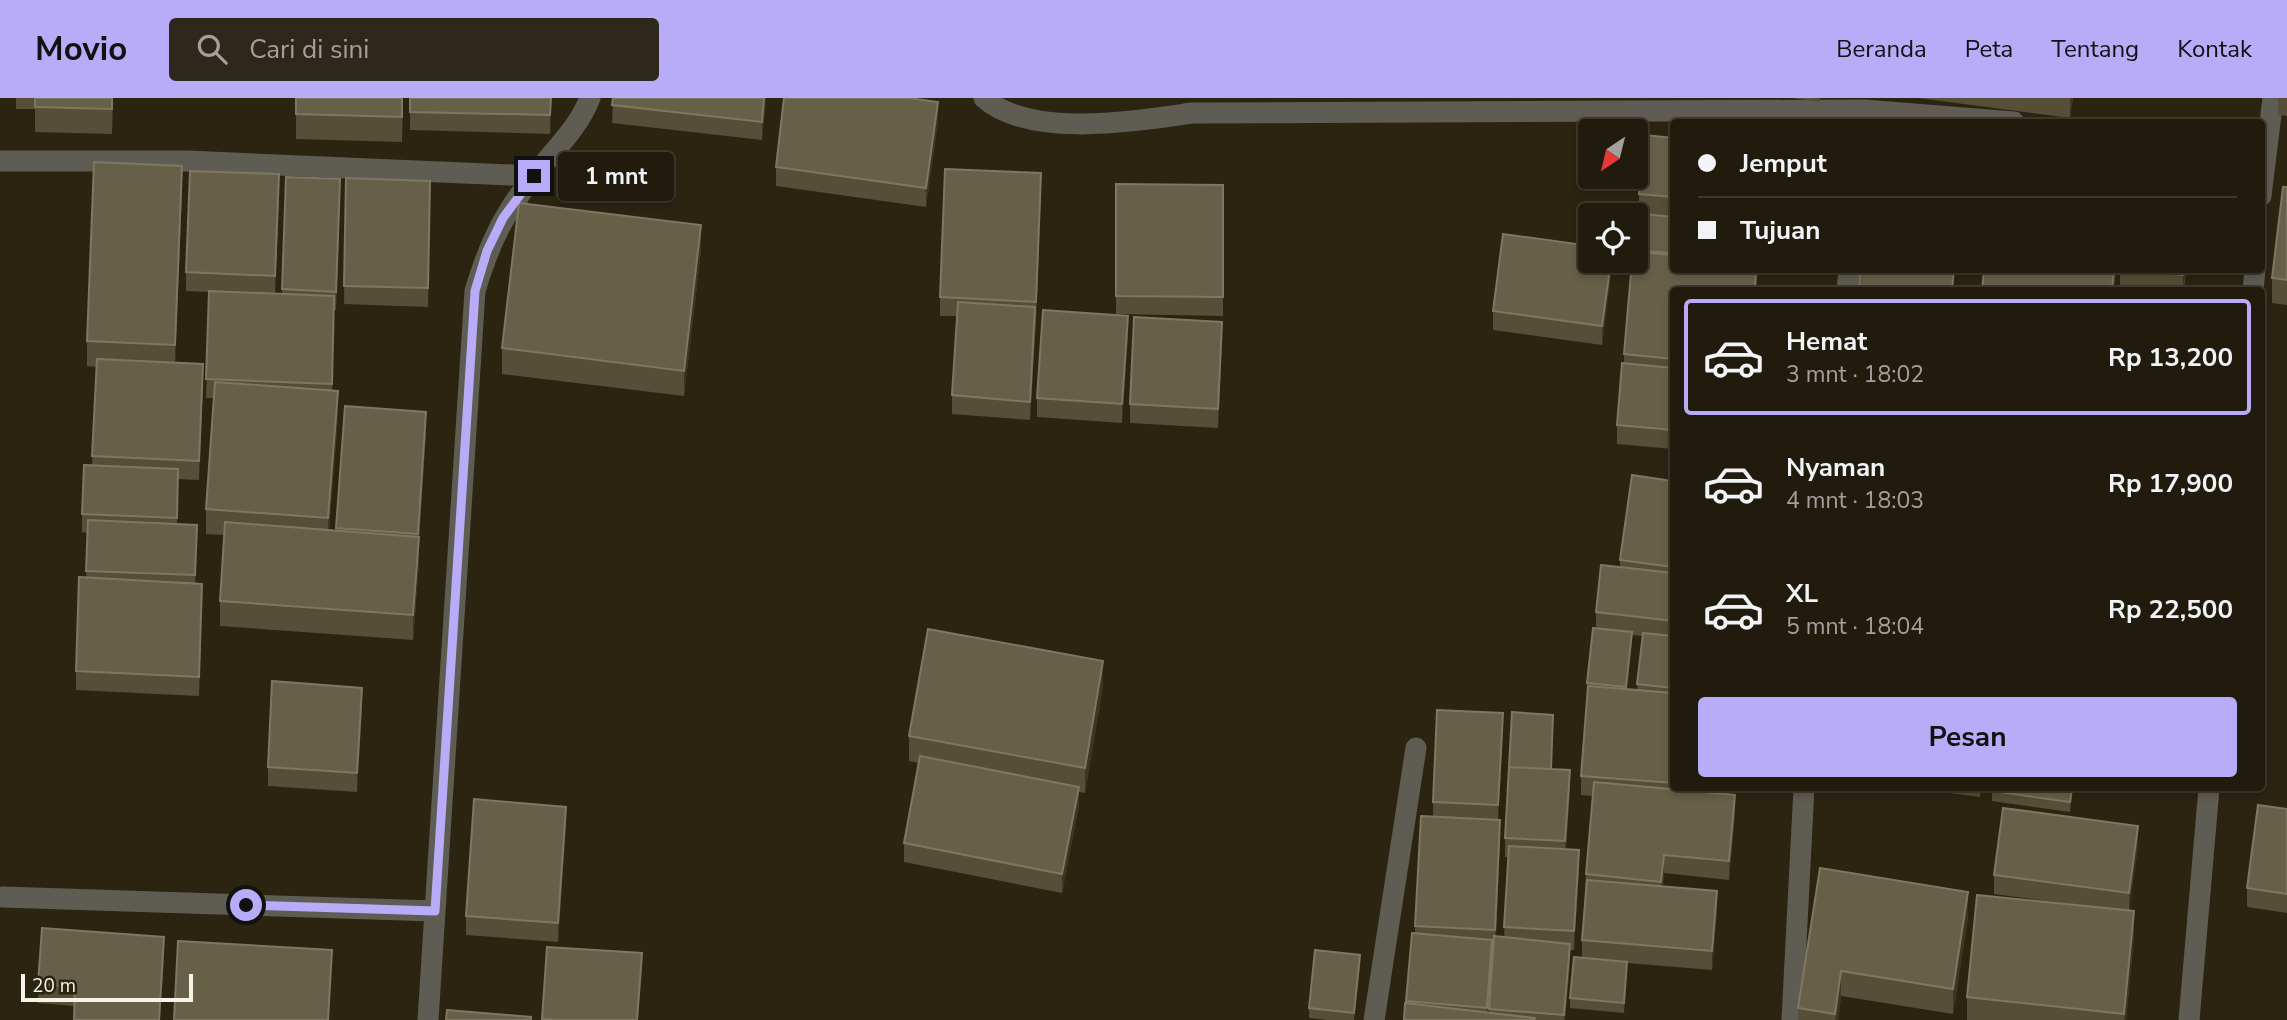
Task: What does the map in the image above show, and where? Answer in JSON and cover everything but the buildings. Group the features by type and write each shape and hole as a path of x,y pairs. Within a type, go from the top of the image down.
{"street":[{"path":"428,1020 475,291 487,251 503,218 570,133 590,98"},
{"path":"984,98 1003,111 1070,124 1105,125 1192,113 1467,105 1865,110 1977,119"},
{"path":"2265,175 2271,144 2273,98"},
{"path":"0,161 187,161 534,176"},
{"path":"1374,1020 1416,748"},
{"path":"1791,1020 1804,791"},
{"path":"2189,1020 2209,791"},
{"path":"3,897 435,911"}],"route":[{"path":"246,905 435,911 475,291 487,251 503,218 534,176"}]}
